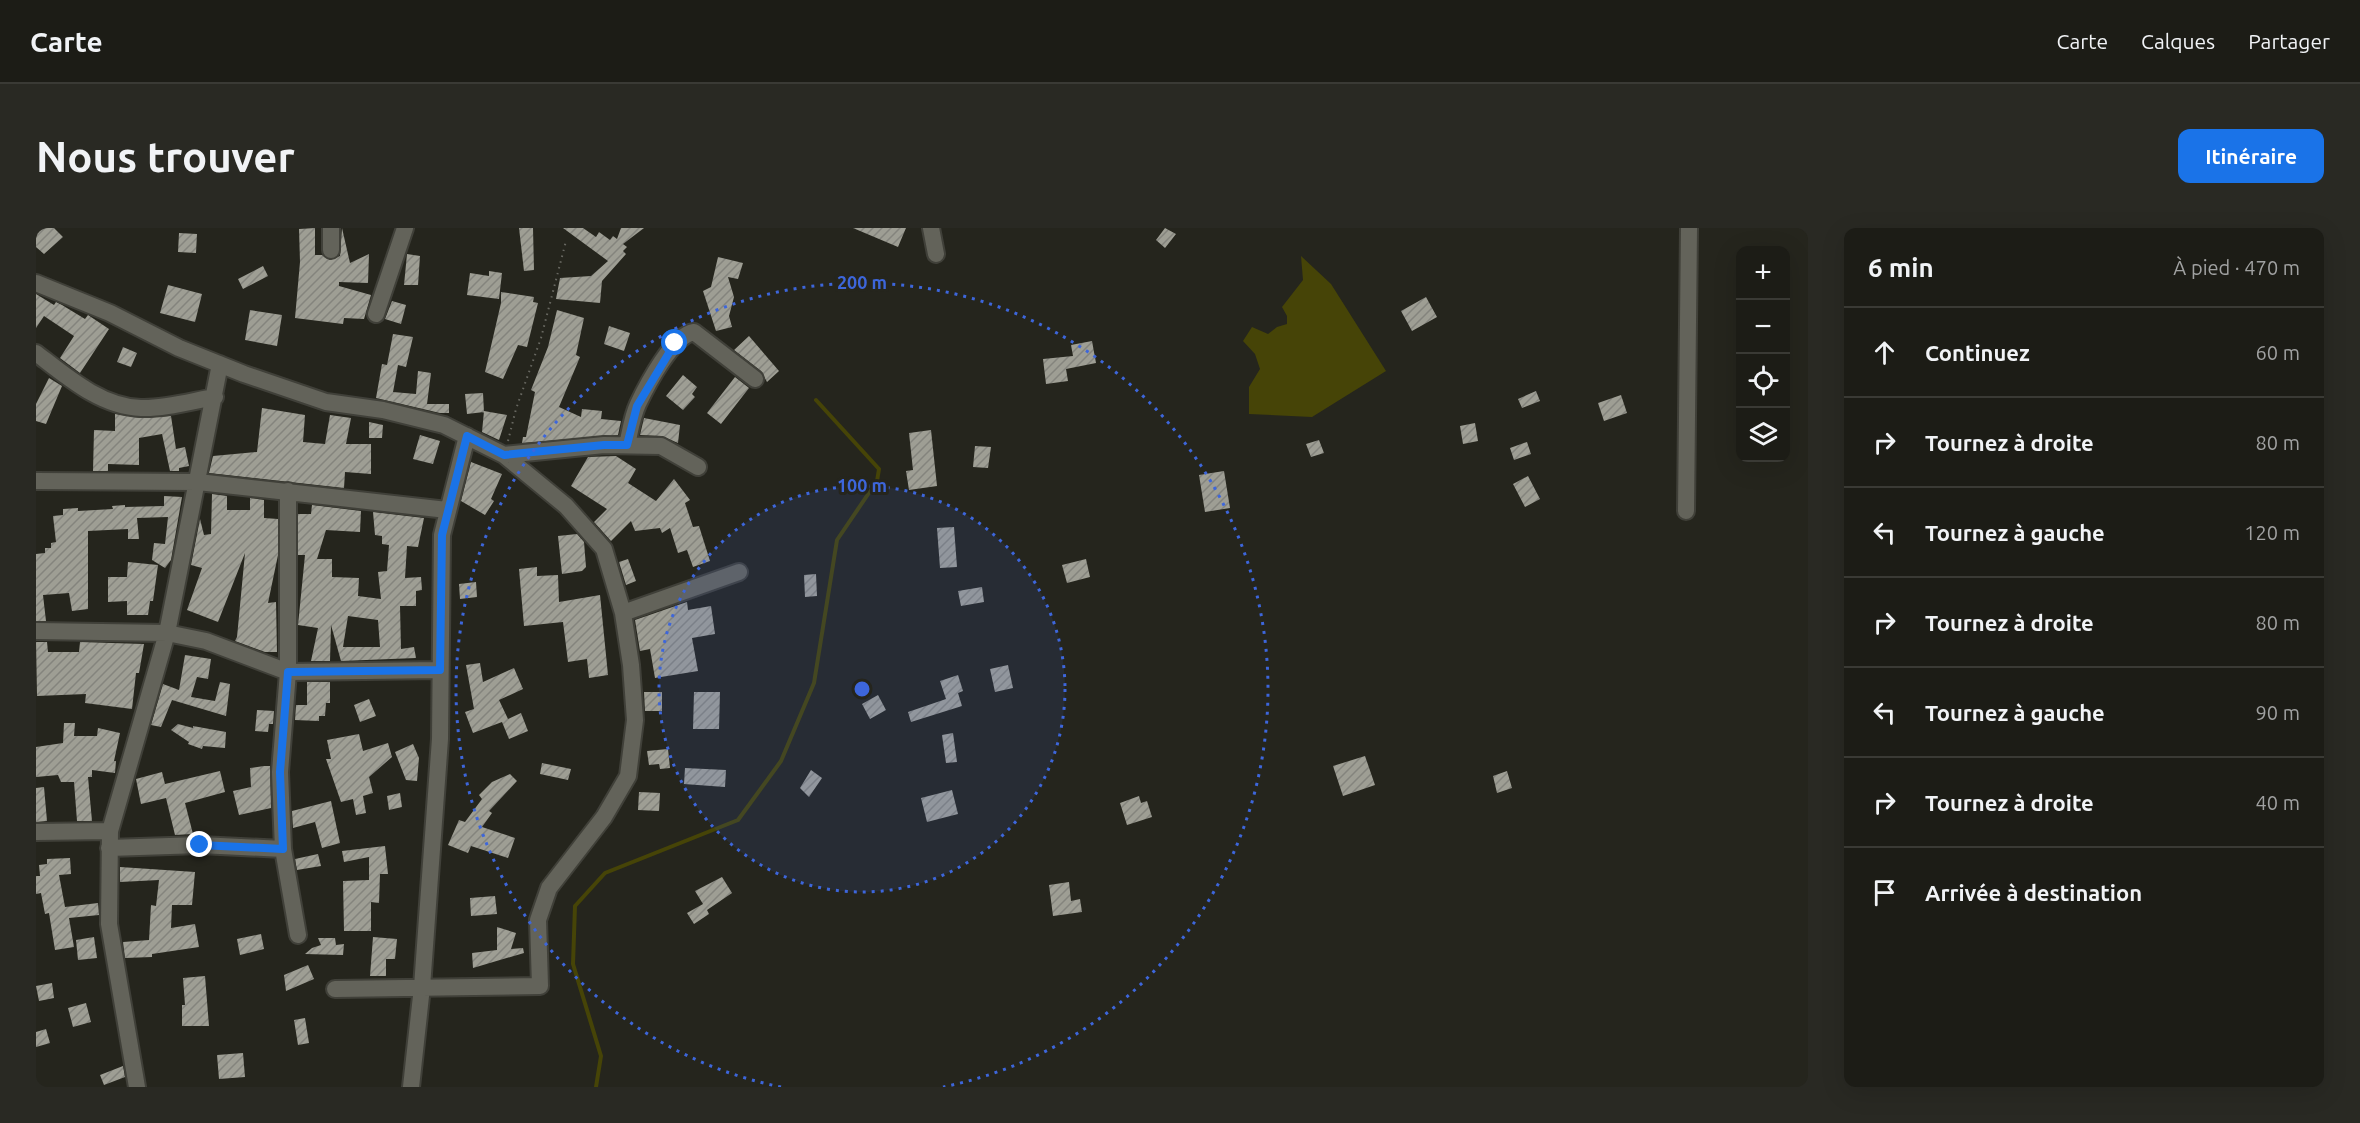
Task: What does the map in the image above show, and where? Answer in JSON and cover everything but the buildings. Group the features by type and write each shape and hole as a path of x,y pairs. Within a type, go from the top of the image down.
{"street":[{"path":"331,228 331,250"},
{"path":"376,314 405,228"},
{"path":"931,228 936,254"},
{"path":"1686,511 1689,228"},
{"path":"36,283 110,313 179,348 326,402 383,410 434,423 467,436 504,455 566,506 604,549 623,613 635,720 628,776 604,817 549,888 538,920 540,986 335,988"},
{"path":"627,445 637,406 675,343 688,333 694,332 755,379"},
{"path":"36,352 88,390 122,405 142,408 215,397"},
{"path":"137,1087 109,924 110,831 167,633 220,364"},
{"path":"411,1087 422,987 440,739 442,535 467,436"},
{"path":"504,455 604,445 661,446 698,467"},
{"path":"36,481 198,482 447,510"},
{"path":"288,491 288,672 280,772 283,849 298,935"},
{"path":"623,613 739,572"},
{"path":"36,631 167,633 206,641 288,672 440,670"},
{"path":"36,832 110,831"},
{"path":"109,848 200,845 283,849"}],"path":[{"path":"504,455 516,409 541,338 566,242"}],"shaded area":[{"path":"1301,256 1331,284 1386,371 1312,417 1249,414 1249,387 1260,369 1255,354 1243,341 1252,327 1268,334 1277,327 1287,324 1287,316 1282,307 1303,280"}],"waterway":[{"path":"596,1087 601,1056 573,964 575,906 605,873 738,820 781,761 814,683 837,540 877,481 879,469 816,400"}],"route":[{"path":"200,845 283,849 280,772 288,672 440,670 442,535 467,436 504,455 604,445 627,445 637,406 675,343"}]}
